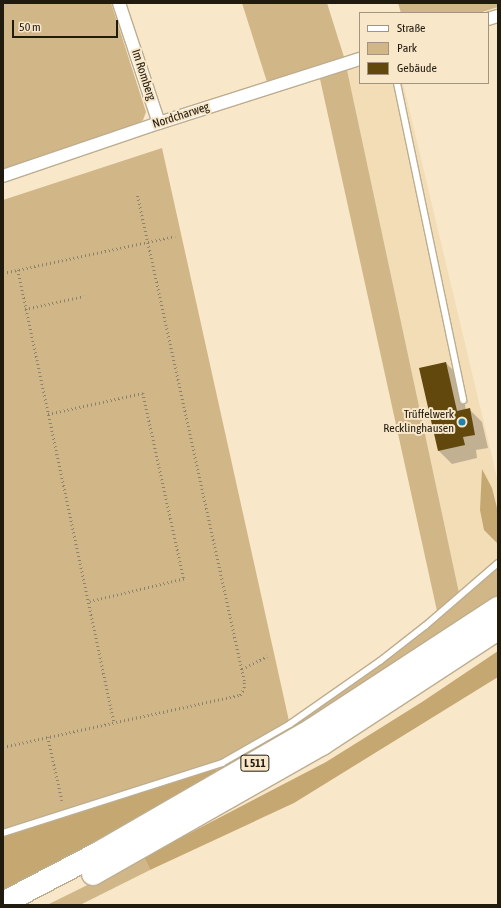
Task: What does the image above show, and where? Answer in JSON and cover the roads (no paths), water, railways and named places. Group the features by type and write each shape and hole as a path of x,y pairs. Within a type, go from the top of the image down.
{"highway":[{"name":"L 511","path":"3,903 115,844 313,729 498,608"},
{"name":"L 511","path":"29,905 103,868 322,744 498,629"}],"street":[{"name":"Im Romberg","path":"119,3 159,123"},
{"name":"Nordcharweg","path":"3,176 159,123 359,59"}],"lane":[{"path":"397,84 463,400"},
{"path":"3,833 222,763 290,724 380,661 425,626 498,563"}],"place":[{"name":"Trüffelwerk Recklinghausen","path":"462,422"}]}
